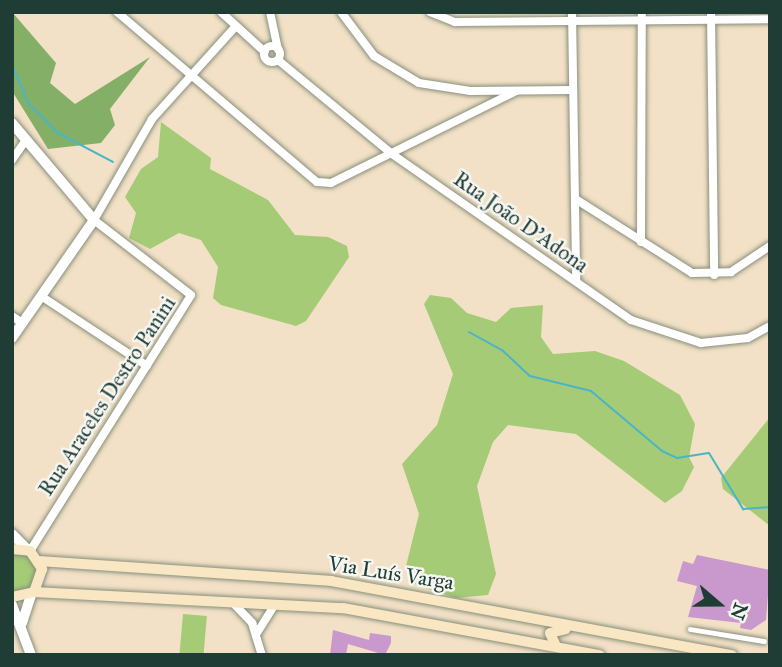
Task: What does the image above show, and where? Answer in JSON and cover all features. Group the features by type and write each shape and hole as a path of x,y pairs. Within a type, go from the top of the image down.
{"main road":[{"path":"12,550 29,551 40,561 42,578 33,593"},
{"name":"Via Luís Varga","path":"40,561 331,581 732,655"},
{"name":"Via Luís Varga","path":"12,597 33,593 381,614 595,654"},
{"path":"556,646 550,636 556,628 610,633"}],"street":[{"path":"117,12 189,76 317,182 331,183 516,91"},
{"path":"221,12 265,51 278,49"},
{"path":"270,12 278,60"},
{"path":"341,12 374,56 419,83 516,91 571,90"},
{"path":"430,12 455,22 572,22 642,16 770,19"},
{"path":"572,12 571,90 577,200 576,280"},
{"path":"640,242 642,16"},
{"path":"711,16 714,275"},
{"path":"12,338 94,220 128,160 189,76 236,26"},
{"name":"Rua João D'Adona","path":"265,51 268,61 278,60 392,154 631,320 678,340 724,343 770,326"},
{"path":"12,122 94,220"},
{"path":"12,160 26,139"},
{"path":"577,200 678,267 714,275 747,265 770,246"},
{"name":"Rua Araceles Destro Panini","path":"29,551 191,295 94,220"},
{"path":"41,296 147,366"},
{"path":"12,316 22,323"},
{"path":"12,534 29,551"},
{"path":"22,622 33,593"},
{"path":"233,603 246,612 262,655"},
{"path":"12,606 22,622 31,655"},
{"path":"257,636 274,606"}],"lane":[{"path":"690,629 764,641"}],"green space":[{"path":"12,12 56,63 50,83 75,104 150,57 110,109 115,125 101,143 48,149 12,91"},
{"path":"161,122 211,158 210,169 268,200 295,235 328,237 347,246 349,257 306,321 296,326 221,305 213,298 218,267 201,240 179,233 150,249 129,238 136,213 125,197 141,169 158,157"},
{"path":"430,295 451,298 467,313 496,322 511,308 543,305 541,337 553,354 595,351 624,361 680,395 695,424 689,457 694,467 682,491 665,503 576,434 508,425 493,442 477,486 496,574 488,595 456,598 416,585 406,566 419,514 402,464 437,425 453,374 424,304"},
{"path":"770,417 770,526 723,489 721,478"},
{"path":"12,554 26,554 38,571 30,590 12,592"},
{"path":"183,614 207,616 204,655 179,655"}],"building":[{"path":"697,555 770,570 766,620 751,630 740,628 741,623 688,617 697,586 677,581 683,561 693,564"},
{"path":"333,630 369,640 370,633 391,636 391,643 385,655 348,644 346,655 330,655"}],"waterway":[{"path":"12,65 28,103 58,133 113,162"},
{"path":"469,332 502,350 530,376 591,391 662,451 677,458 709,453 743,509 770,507"}]}
